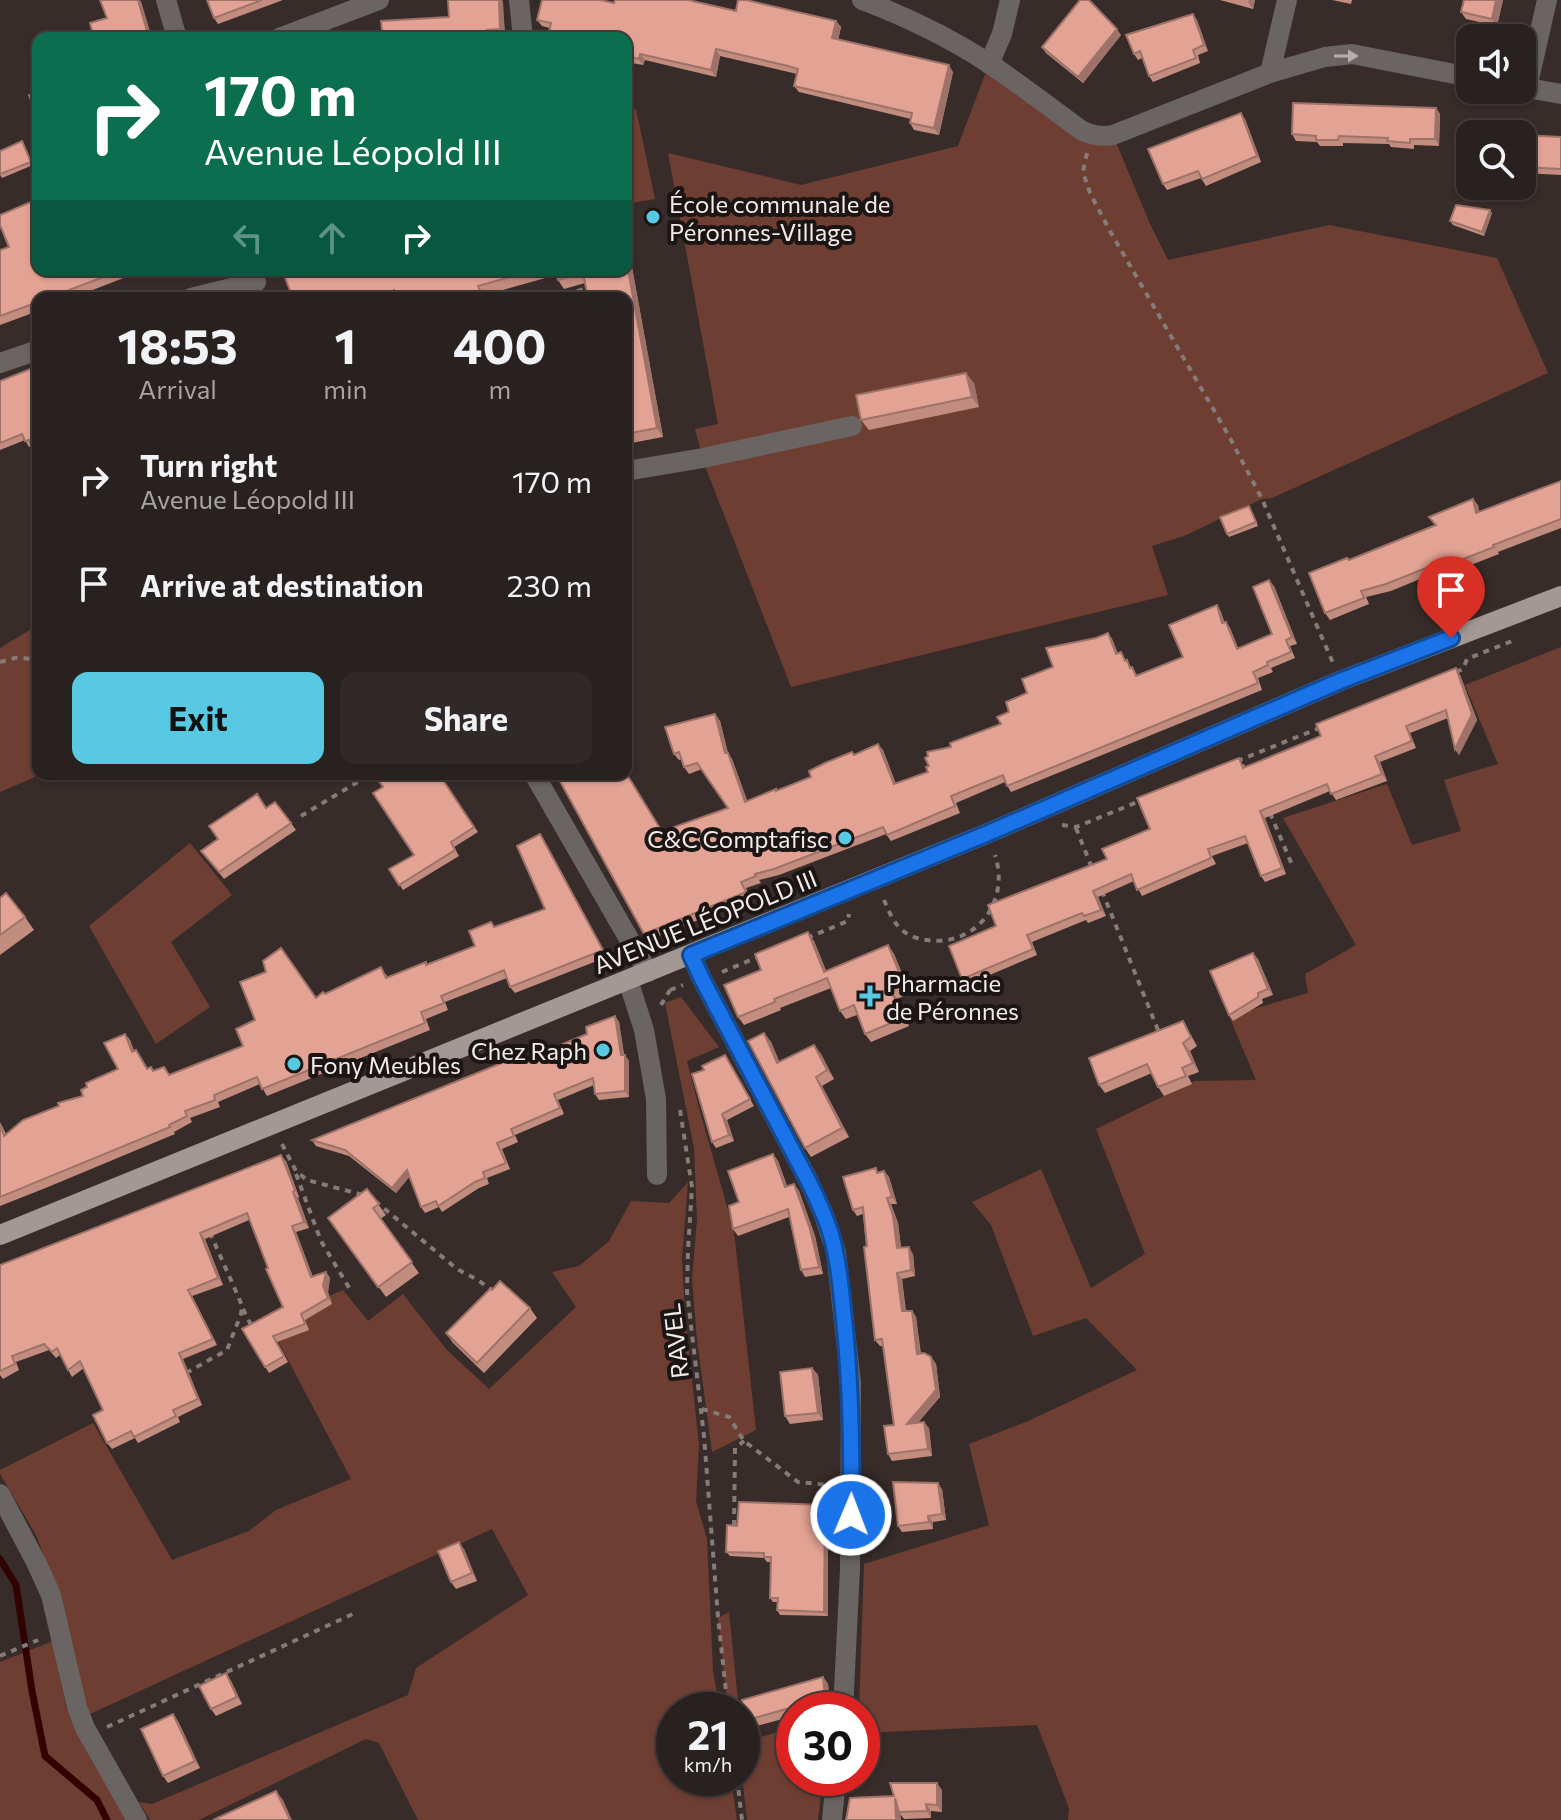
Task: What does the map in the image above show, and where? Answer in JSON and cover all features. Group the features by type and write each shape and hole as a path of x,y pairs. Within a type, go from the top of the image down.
{"main road":[{"name":"AVENUE LÉOPOLD III","path":"0,1235 986,834 1340,681 1561,596"}],"street":[{"path":"166,0 175,32"},
{"path":"295,32 379,0"},
{"path":"519,0 522,32"},
{"path":"862,0 923,25 989,64 1081,130 1102,137 1270,73 1325,57 1352,54 1456,74"},
{"path":"989,64 1002,34 1010,0"},
{"path":"1270,73 1287,0"},
{"path":"1536,42 1547,0"},
{"path":"1536,89 1561,94"},
{"path":"217,292 257,283"},
{"path":"0,363 32,352"},
{"path":"632,470 852,426"},
{"path":"537,780 638,976 656,1099 657,1175"},
{"path":"691,955 810,1184 836,1252 851,1383 850,1569 844,1692"},
{"path":"0,1494 51,1595 77,1707 89,1736 137,1820"},
{"path":"832,1820 834,1796"}],"path":[{"path":"1091,135 1083,172 1090,193 1262,499 1340,681"},
{"path":"1449,675 1463,669 1467,659 1521,637"},
{"path":"0,662 15,658 32,659"},
{"path":"1234,726 1247,758"},
{"path":"1233,763 1322,727"},
{"path":"301,816 361,780"},
{"path":"1062,825 1076,827 1147,798"},
{"path":"1270,812 1293,867"},
{"path":"1076,827 1093,869"},
{"path":"874,900 882,896 900,929 913,936 932,941 943,940 974,929 992,908 999,889 999,866 986,834"},
{"path":"1099,883 1161,1037"},
{"path":"795,942 848,921 850,910"},
{"path":"670,990 767,954"},
{"path":"638,976 661,1005"},
{"name":"RAVEL","path":"680,1108 692,1187 687,1291 702,1409 726,1692"},
{"path":"272,1124 296,1171 321,1241 351,1291"},
{"path":"296,1171 307,1180 355,1192 376,1202 457,1269 494,1292"},
{"path":"208,1227 251,1325"},
{"path":"183,1375 227,1350 242,1306"},
{"path":"702,1409 729,1417 744,1441 798,1482 851,1488"},
{"path":"734,1526 735,1448 744,1441"},
{"path":"89,1736 355,1613"},
{"path":"0,1656 37,1640"},
{"path":"739,1796 742,1820"}],"shaded area":[{"path":"989,64 1081,130 1113,135 1168,260 1329,225 1497,258 1548,373 1272,498 1262,499 1184,536 1152,546 1168,595 791,687 705,466 695,429 718,424 668,153 801,185 958,146"},
{"path":"636,109 655,199 632,203 632,110"},
{"path":"32,629 32,778 0,792 0,648"},
{"path":"1561,647 1561,1820 1068,1820 1069,1808 1037,1725 880,1732 880,1692 860,1692 864,1564 989,1525 969,1444 1026,1422 1137,1370 1086,1318 1033,1336 991,1225 972,1202 1041,1169 1091,1288 1145,1254 1096,1129 1195,1081 1256,1080 1229,1016 1308,993 1305,974 1356,945 1283,818 1387,784 1412,845 1461,831 1444,780 1498,764 1465,685"},
{"path":"190,843 232,895 171,942 210,1007 156,1044 89,926"},
{"path":"681,997 719,1047 687,1061 734,1231 756,1430 712,1452 692,1279 697,1220 694,1148 665,1003"},
{"path":"688,1182 682,1259 685,1315 699,1445 696,1501 707,1539 713,1671 717,1692 656,1692 656,1796 734,1796 737,1820 418,1820 379,1743 366,1739 199,1820 150,1820 139,1802 152,1804 408,1695 416,1668 528,1595 492,1529 90,1714 79,1683 60,1597 36,1535 0,1470 93,1423 172,1560 249,1531 276,1510 351,1479 268,1322 343,1290 368,1321 403,1294 446,1349 489,1389 576,1307 552,1272 579,1266 609,1241 631,1201 669,1203"},
{"path":"729,1612 737,1692 726,1692 718,1618"},
{"path":"53,1641 66,1707 92,1761 131,1820 0,1820 0,1662"},
{"path":"776,1733 776,1796 821,1796 818,1820 747,1820 744,1796 760,1796 760,1737"}],"building":[{"path":"100,0 138,0 147,32 92,32 90,23 107,18"},
{"path":"207,0 262,0 214,18"},
{"path":"448,0 499,0 500,29 487,32 382,32 381,21 449,17"},
{"path":"542,0 600,0 614,3 615,0 688,0 736,11 738,0 746,0 836,21 832,38 949,65 934,128 910,123 912,113 794,86 798,69 716,49 711,70 640,54 639,59 632,57 632,32 549,32 551,23 537,20"},
{"path":"1080,0 1089,0 1117,29 1078,77 1042,47"},
{"path":"1464,0 1496,0 1492,19 1461,12"},
{"path":"1193,14 1204,45 1193,50 1196,58 1149,76 1140,51 1134,54 1126,35"},
{"path":"1293,103 1436,108 1435,139 1410,139 1410,143 1387,141 1388,138 1339,136 1338,140 1316,140 1316,136 1292,134"},
{"path":"1241,113 1257,156 1202,179 1198,171 1163,184 1148,149"},
{"path":"1536,136 1561,137 1561,169 1536,168"},
{"path":"22,141 31,162 0,174 0,151"},
{"path":"32,202 32,276 106,276 64,292 32,292 32,304 0,316 0,250 9,247 0,225 0,215"},
{"path":"1456,205 1490,210 1482,232 1450,221"},
{"path":"284,276 514,276 478,286 480,292 291,292"},
{"path":"584,276 629,276 657,428 632,433 632,292 587,292"},
{"path":"32,368 32,446 22,434 0,443 0,381"},
{"path":"966,373 972,397 861,420 856,395"},
{"path":"1561,481 1561,519 1448,565 1446,560 1361,591 1364,598 1325,613 1309,573 1436,525 1429,517 1473,499 1476,513"},
{"path":"1249,506 1256,522 1227,534 1220,517"},
{"path":"1269,580 1292,637 1286,640 1291,652 1253,672 1258,683 1007,786 1003,775 951,796 955,806 887,835 883,827 755,874 741,882 746,892 644,934 559,780 630,780 669,843 678,839 674,827 728,808 697,763 684,767 679,752 674,754 665,727 715,714 725,753 728,753 745,802 811,777 809,771 825,763 878,744 894,784 928,772 927,752 951,747 950,743 1001,724 997,717 1009,712 1006,702 1027,693 1022,679 1053,667 1046,648 1108,633 1116,654 1121,652 1136,676 1183,657 1169,625 1217,605 1222,623 1226,622 1237,649 1272,634 1253,587"},
{"path":"1456,668 1472,714 1455,749 1446,710 1406,726 1412,741 1375,756 1382,774 1331,794 1327,784 1260,811 1282,868 1261,876 1245,836 1208,849 1211,858 1137,890 1131,874 1093,891 1101,910 1084,916 1082,913 1027,935 1033,949 962,979 949,946 996,926 988,905 1107,859 1102,849 1150,829 1137,798 1239,758 1243,768 1321,736 1316,724"},
{"path":"378,780 443,780 474,827 451,842 455,850 399,885 389,869 414,855 373,793 383,787"},
{"path":"257,794 266,808 275,802 291,823 219,872 201,851 218,839 209,826"},
{"path":"540,834 603,950 510,987 504,970 441,996 444,1003 421,1012 425,1023 262,1089 257,1077 214,1095 215,1100 185,1111 187,1116 170,1127 0,1197 0,1124 4,1136 23,1120 59,1106 58,1103 83,1096 81,1090 87,1087 86,1083 118,1069 104,1043 125,1034 132,1052 136,1050 147,1069 151,1067 153,1071 164,1067 169,1075 243,1046 236,1029 255,1020 240,982 266,972 263,961 281,948 316,998 323,992 325,994 381,967 386,978 475,946 469,931 491,922 494,927 545,909 517,846"},
{"path":"6,893 25,917 0,935 0,898"},
{"path":"808,932 824,972 888,945 904,984 891,990 903,1018 865,1034 854,1005 840,1011 827,978 738,1017 724,985 761,970 755,954"},
{"path":"1253,953 1268,989 1229,1015 1210,971"},
{"path":"615,1016 621,1055 625,1055 625,1091 595,1094 593,1078 554,1094 560,1108 511,1129 514,1136 497,1143 506,1163 483,1172 485,1178 438,1206 436,1201 421,1207 407,1170 392,1188 345,1150 312,1140 519,1056 522,1061 587,1034 586,1027"},
{"path":"1183,1021 1191,1037 1183,1043 1193,1063 1182,1068 1186,1076 1158,1087 1147,1064 1099,1085 1089,1058"},
{"path":"764,1033 777,1063 814,1045 827,1070 816,1077 842,1128 805,1148 748,1041"},
{"path":"725,1055 750,1099 722,1114 729,1135 712,1142 692,1074 704,1070 702,1066"},
{"path":"773,1154 785,1187 794,1184 819,1267 801,1270 788,1209 733,1229 729,1206 739,1202 728,1171"},
{"path":"281,1155 304,1222 292,1226 311,1277 326,1272 323,1286 328,1298 301,1314 305,1324 273,1336 284,1356 265,1367 242,1329 283,1307 247,1213 200,1233 218,1278 188,1290 213,1339 179,1353 198,1399 173,1410 176,1416 134,1437 131,1431 107,1443 93,1415 103,1410 80,1361 68,1370 57,1348 52,1352 44,1344 12,1356 15,1364 0,1371 0,1265"},
{"path":"876,1168 877,1173 884,1171 892,1197 887,1198 897,1248 909,1247 911,1270 897,1273 902,1311 912,1311 917,1354 924,1353 931,1357 936,1390 907,1424 924,1422 928,1449 888,1454 884,1426 894,1425 882,1339 875,1340 864,1247 867,1246 863,1207 853,1210 843,1177"},
{"path":"367,1189 379,1204 373,1208 412,1262 378,1287 328,1218"},
{"path":"500,1281 530,1308 477,1363 446,1333"},
{"path":"812,1368 818,1413 785,1416 780,1372"},
{"path":"893,1482 938,1483 942,1514 928,1516 929,1522 898,1526"},
{"path":"739,1502 825,1505 824,1612 777,1610 778,1598 770,1598 771,1557 764,1557 764,1553 726,1552 727,1525 737,1526"},
{"path":"459,1542 472,1573 451,1582 438,1551"},
{"path":"226,1673 237,1697 211,1709 199,1686"},
{"path":"823,1677 824,1692 776,1692 776,1712 760,1716 760,1695"},
{"path":"173,1714 195,1761 163,1776 141,1729"},
{"path":"890,1783 937,1783 937,1805 926,1804 927,1811 899,1812 895,1798 896,1820 846,1820 850,1798 894,1796"},
{"path":"276,1791 290,1820 213,1820"}],"waterway":[{"path":"0,1559 16,1585 45,1756 97,1800 107,1820"}],"place":[{"name":"École communale de Péronnes-Village","path":"653,217"},
{"name":"C&C Comptafisc","path":"845,838"},
{"name":"Pharmacie de Péronnes","path":"870,996"},
{"name":"Chez Raph","path":"603,1050"},
{"name":"Fony Meubles","path":"294,1064"}],"route":[{"path":"851,1515 851,1383 836,1252 831,1234 810,1184 691,955 986,834 1340,681 1451,638"}]}
